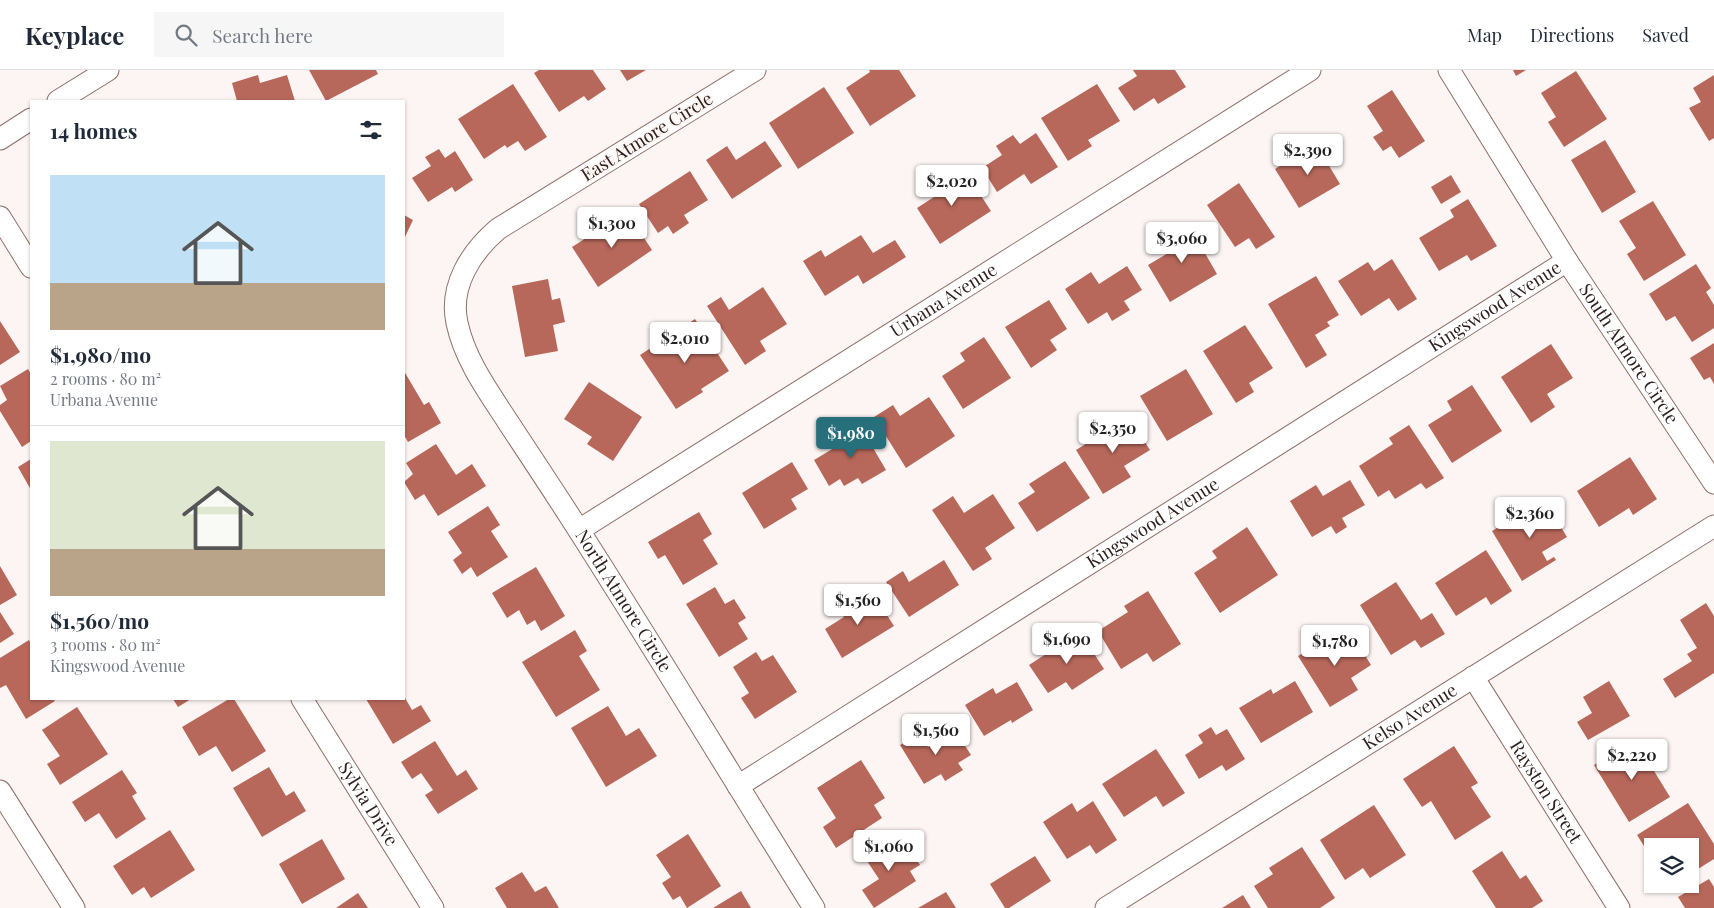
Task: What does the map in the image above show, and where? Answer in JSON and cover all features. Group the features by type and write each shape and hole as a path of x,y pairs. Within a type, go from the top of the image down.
{"street":[{"path":"60,100 108,70"},
{"name":"East Atmore Circle","path":"459,287 465,268 473,254 498,229 755,70"},
{"name":"Urbana Avenue","path":"579,530 1310,70"},
{"name":"South Atmore Circle","path":"1449,70 1567,261 1714,484"},
{"path":"0,139 30,120"},
{"path":"0,217 30,264"},
{"name":"Kingswood Avenue","path":"738,786 1567,261"},
{"name":"North Atmore Circle","path":"459,287 456,301 456,320 467,354 484,384 579,530 814,908"},
{"name":"Kelso Avenue","path":"1106,908 1714,526"},
{"name":"Rayston Street","path":"1473,676 1619,908"},
{"name":"Sylvia Drive","path":"303,700 433,908"},
{"path":"0,791 74,908"}],"building":[{"path":"309,70 376,70 378,74 325,100"},
{"path":"539,70 593,70 606,89 588,101 584,96 559,112 534,73"},
{"path":"620,70 646,70 627,81"},
{"path":"869,70 899,70 916,96 870,126 846,88 870,72"},
{"path":"1133,70 1175,70 1186,87 1158,104 1154,98 1134,111 1118,88 1137,76"},
{"path":"1513,70 1526,70 1516,76"},
{"path":"1576,71 1607,119 1564,147 1548,122 1556,117 1541,93"},
{"path":"258,75 260,83 287,75 295,100 237,100 232,83"},
{"path":"1714,75 1714,138 1709,141 1689,108 1701,102 1693,88"},
{"path":"513,84 547,137 525,151 518,141 507,148 505,145 484,159 458,119"},
{"path":"1097,84 1120,121 1088,140 1092,146 1068,161 1041,118"},
{"path":"824,87 854,133 798,169 769,123"},
{"path":"1392,90 1425,141 1399,158 1391,146 1383,151 1373,137 1383,131 1367,106"},
{"path":"1036,133 1058,167 1031,184 1024,174 997,192 982,168 1002,155 996,146 1013,135 1020,144"},
{"path":"1605,140 1636,192 1602,213 1571,160"},
{"path":"765,141 782,166 732,199 706,160 727,146 736,160"},
{"path":"1316,144 1340,184 1299,208 1275,169"},
{"path":"439,149 445,158 455,151 473,180 455,192 452,187 428,202 412,178 431,166 425,157"},
{"path":"690,171 708,200 684,215 689,223 673,234 668,226 658,233 639,204"},
{"path":"950,171 957,183 968,176 991,211 940,244 917,208 934,197 926,186"},
{"path":"1451,175 1461,192 1441,204 1431,187"},
{"path":"1239,183 1275,237 1256,249 1249,238 1235,247 1207,205"},
{"path":"1468,199 1497,246 1471,261 1467,255 1439,271 1419,238 1454,217 1450,210"},
{"path":"1653,201 1686,255 1644,281 1627,254 1636,248 1619,221"},
{"path":"627,212 652,250 598,287 572,247"},
{"path":"405,216 413,220 405,237"},
{"path":"1187,222 1217,274 1170,302 1148,265 1175,249 1166,234"},
{"path":"861,235 873,253 895,240 906,257 863,284 858,275 825,296 803,261 821,250 825,257"},
{"path":"1392,259 1417,299 1398,311 1389,298 1361,316 1338,281 1368,262 1374,271"},
{"path":"1696,264 1711,288 1706,292 1714,305 1714,328 1692,342 1675,316 1666,321 1649,294"},
{"path":"1127,266 1142,290 1124,301 1130,310 1112,321 1107,312 1088,324 1065,289 1091,272 1099,284"},
{"path":"1316,276 1339,315 1327,322 1330,326 1315,335 1327,355 1306,368 1268,304"},
{"path":"548,279 552,300 560,298 565,322 553,325 558,351 525,357 512,286"},
{"path":"763,287 787,324 760,341 766,351 745,365 707,306 721,297 729,310"},
{"path":"1049,300 1067,329 1050,340 1057,350 1031,368 1005,327"},
{"path":"695,319 729,371 701,389 703,392 676,409 640,355"},
{"path":"0,321 20,352 0,365"},
{"path":"1245,325 1273,368 1249,383 1254,392 1236,403 1203,351"},
{"path":"984,337 1011,378 963,409 942,376 965,361 960,353"},
{"path":"1714,343 1714,384 1710,377 1704,380 1690,358"},
{"path":"1551,344 1573,378 1547,394 1555,407 1531,423 1501,377"},
{"path":"28,369 30,372 30,442 22,447 0,411 0,405 7,400 0,386"},
{"path":"1186,369 1213,414 1167,441 1140,396"},
{"path":"405,373 424,405 429,402 441,423 408,442 405,437"},
{"path":"589,382 642,417 613,461 587,444 592,437 564,419"},
{"path":"1472,385 1502,431 1452,463 1428,425 1452,410 1447,401"},
{"path":"929,397 955,436 906,468 874,417 893,405 900,416"},
{"path":"1129,417 1150,450 1124,466 1131,477 1103,494 1076,450"},
{"path":"859,424 886,470 862,484 858,478 844,486 840,479 829,486 814,460 839,445 835,439"},
{"path":"1409,425 1444,478 1426,489 1421,483 1395,499 1389,490 1378,497 1359,466 1393,444 1389,438"},
{"path":"436,444 456,475 472,464 486,486 438,516 424,494 415,500 405,484 405,481 413,474 406,463"},
{"path":"1630,457 1657,499 1633,515 1629,508 1599,527 1577,491"},
{"path":"30,460 30,488 18,467"},
{"path":"1065,461 1090,498 1037,532 1018,503 1035,492 1029,484"},
{"path":"792,462 808,489 791,499 797,509 764,529 742,493"},
{"path":"1350,480 1365,505 1342,518 1347,527 1336,534 1331,526 1312,537 1290,501 1316,485 1323,496"},
{"path":"993,494 1015,528 985,548 992,559 973,571 932,510 953,496 964,513"},
{"path":"1544,499 1567,537 1542,552 1547,561 1554,557 1556,560 1522,581 1492,531"},
{"path":"488,506 500,525 491,531 508,557 477,577 471,567 462,574 453,560 462,553 448,532"},
{"path":"699,512 712,534 703,540 718,564 683,585 665,555 658,559 648,542"},
{"path":"1247,527 1278,575 1220,613 1194,573 1217,558 1212,551"},
{"path":"1486,550 1512,591 1491,605 1486,597 1456,616 1435,583"},
{"path":"944,560 959,585 909,617 886,582 903,571 909,582"},
{"path":"0,566 17,595 0,605"},
{"path":"536,567 565,616 541,631 535,620 527,625 519,610 507,618 492,593"},
{"path":"1396,582 1421,620 1432,613 1445,634 1421,648 1415,640 1391,655 1360,605"},
{"path":"715,587 725,604 734,599 746,618 738,623 748,639 719,657 686,604"},
{"path":"1148,591 1181,644 1153,662 1147,653 1121,669 1098,631 1128,612 1124,606"},
{"path":"852,598 858,609 876,598 894,626 842,658 825,629 844,617 837,607"},
{"path":"1706,603 1714,616 1714,673 1675,698 1663,679 1692,661 1687,654 1697,648 1680,620"},
{"path":"0,612 14,634 0,643"},
{"path":"575,630 587,651 579,656 600,690 556,717 522,662"},
{"path":"1350,631 1371,665 1351,678 1358,690 1330,707 1298,656 1324,640 1327,645"},
{"path":"1080,632 1104,669 1072,690 1066,682 1048,693 1029,665"},
{"path":"29,640 30,700 55,701 26,719 6,685 0,688 0,658"},
{"path":"756,652 762,661 773,655 797,692 755,719 741,698 749,693 733,667"},
{"path":"1295,681 1313,712 1261,743 1239,708 1271,689 1273,694"},
{"path":"1609,681 1630,716 1588,740 1577,722 1592,713 1583,697"},
{"path":"1017,682 1033,710 1012,723 1011,720 984,736 965,705 993,688 996,694"},
{"path":"405,698 412,710 421,705 431,721 393,744 367,700 405,700"},
{"path":"174,700 189,700 178,707"},
{"path":"227,700 235,700 266,751 232,772 216,746 199,756 182,727"},
{"path":"608,706 626,736 639,728 657,756 606,787 571,728"},
{"path":"77,707 108,754 60,785 47,764 60,756 42,730"},
{"path":"1211,727 1216,735 1227,729 1245,759 1226,771 1222,765 1199,779 1185,755 1203,743 1198,735"},
{"path":"955,730 971,755 958,763 963,770 945,781 941,774 924,784 900,745 920,733 928,747"},
{"path":"1635,740 1670,797 1629,822 1594,765"},
{"path":"435,741 457,776 466,770 478,789 438,814 425,795 433,790 421,773 412,779 401,762"},
{"path":"1454,746 1478,783 1471,787 1491,817 1455,840 1431,801 1422,807 1403,779"},
{"path":"1156,749 1185,793 1163,807 1156,796 1124,817 1102,784"},
{"path":"861,760 885,798 874,805 882,818 836,848 823,827 836,818 817,788"},
{"path":"269,767 286,796 294,791 306,811 262,837 233,788"},
{"path":"122,770 137,793 132,796 146,819 116,839 99,813 85,822 72,802"},
{"path":"1093,801 1117,840 1096,854 1090,845 1067,859 1043,822 1072,803 1077,812"},
{"path":"1688,803 1714,844 1714,859 1699,868 1699,838 1644,838 1644,846 1637,835"},
{"path":"1374,805 1406,855 1370,878 1363,868 1345,880 1320,840"},
{"path":"170,830 195,870 151,898 144,887 132,895 113,866"},
{"path":"688,834 721,886 687,908 680,896 673,900 662,883 671,877 656,855"},
{"path":"890,838 899,852 908,846 920,865 910,871 916,881 874,908 862,890 879,879 863,855"},
{"path":"322,839 345,879 302,904 279,864"},
{"path":"1302,847 1335,898 1320,908 1268,908 1254,886 1273,874 1269,868"},
{"path":"1502,851 1520,879 1526,875 1543,901 1532,908 1496,908 1472,871"},
{"path":"1035,856 1051,881 1009,908 1005,908 990,884"},
{"path":"522,872 535,892 546,886 559,908 507,908 495,888"},
{"path":"1709,879 1714,887 1714,908 1685,908 1678,897 1685,893 1699,893 1699,885"},
{"path":"741,891 751,908 713,908"},
{"path":"946,892 956,908 918,908"},
{"path":"358,893 368,908 336,908"},
{"path":"1243,895 1251,908 1222,908"}]}
